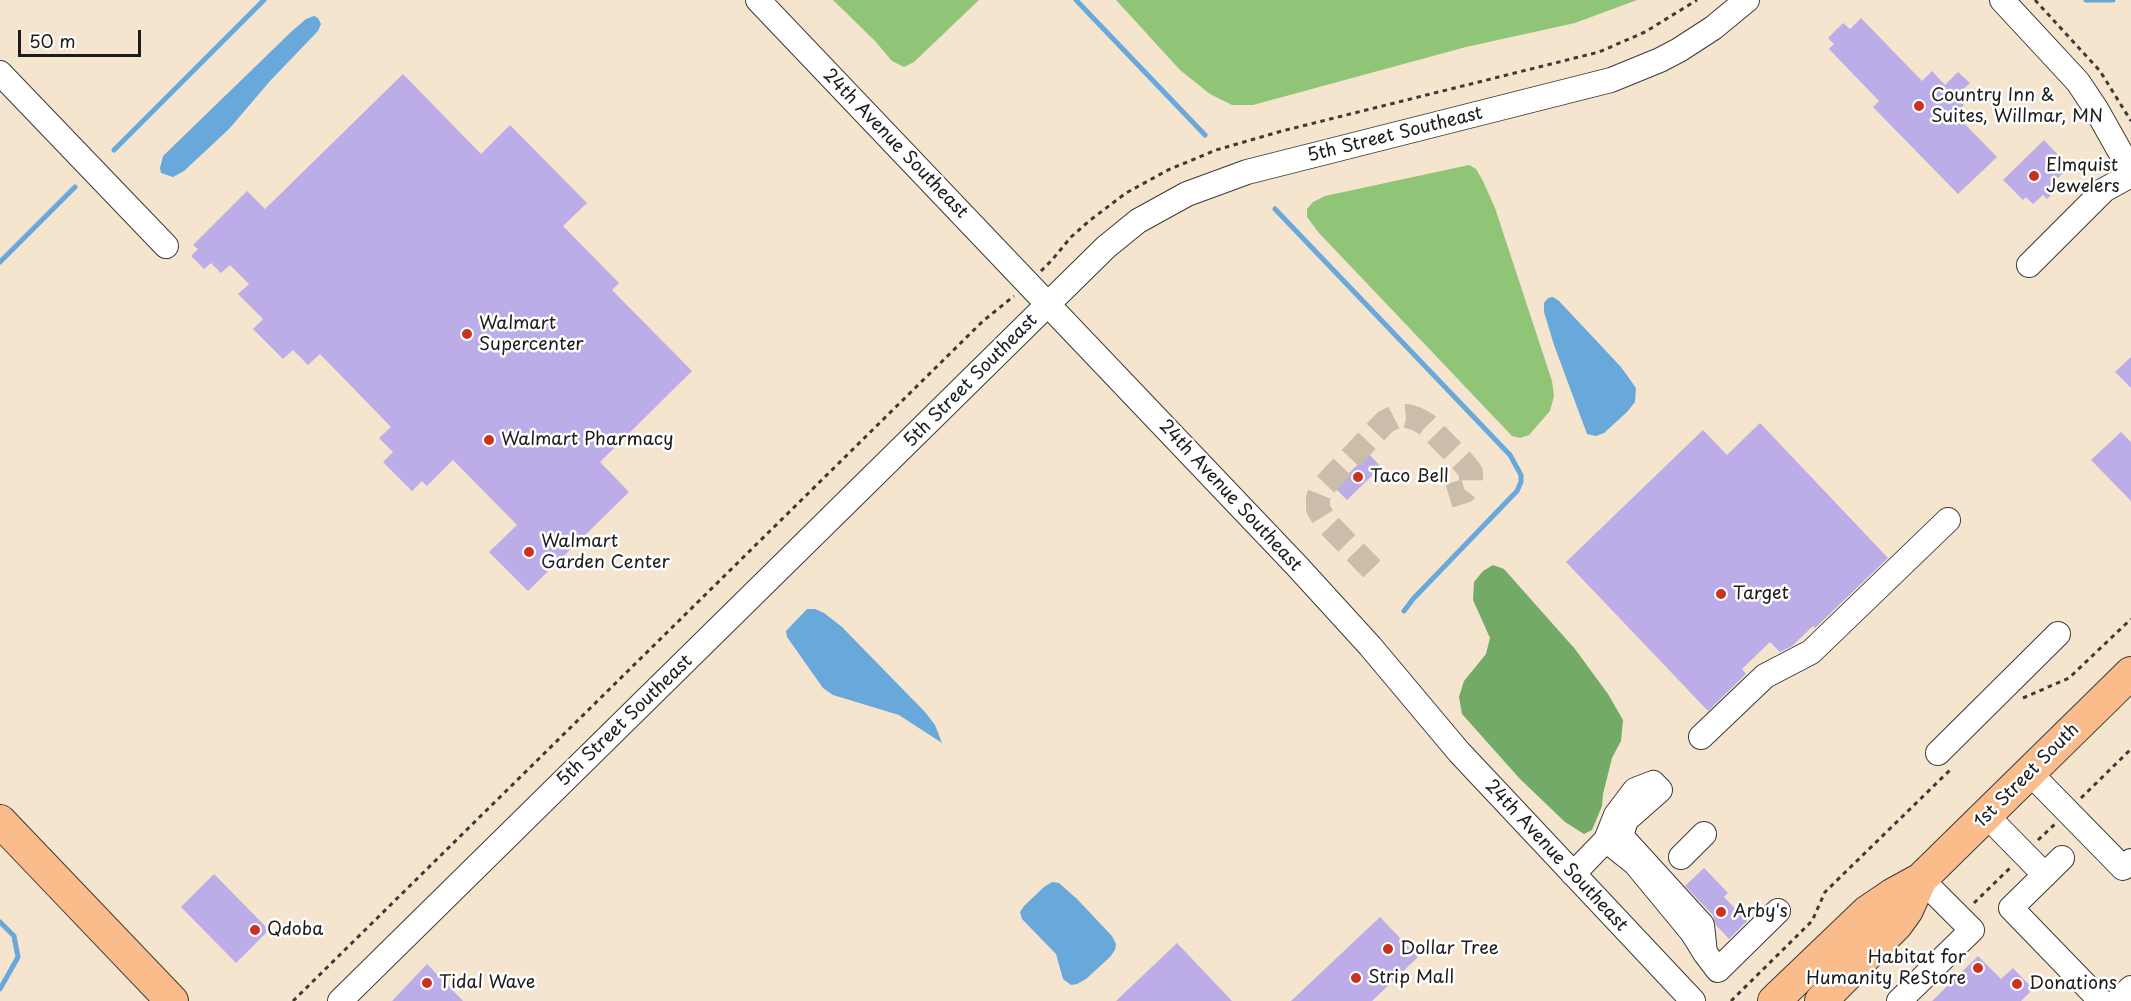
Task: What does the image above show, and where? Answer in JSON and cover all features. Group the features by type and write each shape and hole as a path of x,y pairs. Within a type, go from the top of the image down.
{"main road":[{"name":"1st Street South","path":"1774,1001 1867,912 1922,879 2131,673"},
{"path":"0,821 172,1001"},
{"name":"1st Street South","path":"1821,1001 1897,924 1907,910 1922,879"}],"street":[{"name":"24th Avenue Southeast","path":"758,0 1298,566 1446,738 1693,1001"},
{"name":"5th Street Southeast","path":"340,1001 1048,304 1123,233 1153,212 1187,194 1247,172 1611,80 1679,50 1713,28 1747,0"},
{"path":"2002,0 2078,82 2096,109 2131,173 2104,190 2029,265"},
{"path":"0,73 166,246"},
{"path":"1701,737 1765,675 1811,652 1948,520"},
{"path":"1945,760 2058,634"},
{"path":"2030,773 2123,868 2131,861"},
{"path":"1573,874 1605,840 1616,816 1631,805 1660,790"},
{"path":"1631,805 1621,836 1702,925 1705,952"},
{"path":"1987,816 2044,875"},
{"path":"1681,857 1704,834"},
{"path":"1605,840 1635,863 1692,932 1718,970 1778,911"},
{"path":"2062,858 2011,908 2101,1001"},
{"path":"1899,1001 1972,930 1922,879"},
{"path":"2117,1001 2131,988"}],"path":[{"path":"2035,0 2100,71 2131,121"},
{"path":"2017,704 2025,697 2068,678 2131,619"},
{"path":"1959,918 2131,749"},
{"path":"1731,1001 1812,921 1825,892 1945,760"}],"green space":[{"path":"833,0 979,0 914,62 904,67 892,61"},
{"path":"1116,0 1637,0 1575,23 1466,47 1253,105 1232,105 1210,94 1180,70"},
{"path":"1469,165 1476,169 1495,208 1552,381 1554,396 1550,411 1529,435 1520,438 1512,436 1319,233 1307,217 1307,209 1313,202 1325,196"},
{"path":"1493,565 1504,569 1575,649 1608,694 1623,720 1621,741 1612,758 1602,806 1592,830 1584,834 1565,822 1520,779 1462,714 1459,697 1464,681 1486,654 1490,638 1473,600 1474,582 1483,571"}],"water":[{"path":"314,16 321,24 318,31 270,81 229,129 184,171 173,177 161,173 163,156 291,32 306,19"},
{"path":"1553,297 1621,367 1636,388 1635,402 1627,412 1604,433 1596,436 1587,434 1554,345 1544,312 1544,303 1548,298"},
{"path":"807,609 815,609 824,613 842,627 925,712 935,725 942,743 899,715 833,695 823,688 787,637 786,631"},
{"path":"1052,882 1059,883 1077,899 1112,936 1116,944 1110,957 1086,979 1077,984 1071,985 1063,979 1056,954 1022,919 1020,912 1044,887"}],"building":[{"name":"Country Inn & Suites, Willmar, MN","path":"1861,18 1922,81 1932,71 1945,85 1958,72 1970,83 1956,96 1964,105 1955,114 1997,157 1958,194 1873,107 1879,101 1829,49 1834,44 1828,38 1843,23 1850,29"},
{"name":"Walmart Supercenter","path":"403,74 481,154 510,125 587,203 563,226 619,283 612,290 692,371 600,462 629,492 528,591 489,552 517,525 453,460 427,486 422,481 412,491 383,462 393,452 379,438 391,427 320,354 308,365 293,350 283,359 253,329 263,319 238,294 249,284 230,265 221,273 211,263 204,269 191,256 198,249 193,245 247,191 265,209"},
{"name":"Elmquist Jewelers","path":"2044,140 2061,158 2057,162 2065,171 2053,183 2058,188 2047,199 2043,195 2033,204 2026,197 2023,200 2003,180"},
{"path":"2131,357 2131,388 2115,372"},
{"name":"Target","path":"1760,423 1888,558 1815,628 1813,626 1792,646 1780,652 1770,642 1742,669 1746,674 1708,711 1566,562 1703,430 1727,455"},
{"path":"2121,432 2131,442 2131,501 2091,460"},
{"name":"Taco Bell","path":"1369,454 1381,467 1347,500 1334,487"},
{"name":"Arby's","path":"1704,868 1728,893 1724,897 1747,921 1729,939 1716,925 1713,915 1685,886"},
{"path":"214,874 269,930 236,963 181,907"},
{"name":"Strip Mall","path":"1380,917 1418,957 1372,1001 1291,1001"},
{"path":"1177,943 1232,1001 1116,1001"},
{"name":"Habitat for Humanity ReStore","path":"1978,956 2001,979 2013,968 2033,989 2021,1001 1932,1001"},
{"name":"Tidal Wave","path":"427,964 463,1001 392,1001"}],"waterway":[{"path":"114,150 264,0"},
{"path":"1076,0 1205,135"},
{"path":"2086,0 2113,0"},
{"path":"0,262 75,187"},
{"path":"1275,209 1510,455 1521,475 1517,491 1404,611"},
{"path":"0,922 14,936 18,957 0,989"}],"tunnel":[{"path":"1372,569 1326,522 1318,509 1318,498 1322,488 1385,422 1395,417 1407,416 1417,419 1426,424 1463,462 1471,472 1471,483 1465,491 1449,496"}],"place":[{"name":"Country Inn & Suites, Willmar, MN","path":"1919,106"},
{"name":"Elmquist Jewelers","path":"2034,176"},
{"name":"Walmart Supercenter","path":"467,334"},
{"name":"Walmart Pharmacy","path":"489,440"},
{"name":"Taco Bell","path":"1358,477"},
{"name":"Walmart Garden Center","path":"529,552"},
{"name":"Target","path":"1721,594"},
{"name":"Arby's","path":"1721,912"},
{"name":"Qdoba","path":"255,930"},
{"name":"Dollar Tree","path":"1388,949"},
{"name":"Habitat for Humanity ReStore","path":"1978,968"},
{"name":"Strip Mall","path":"1356,978"},
{"name":"Tidal Wave","path":"427,983"},
{"name":"Donations","path":"2017,984"}]}
